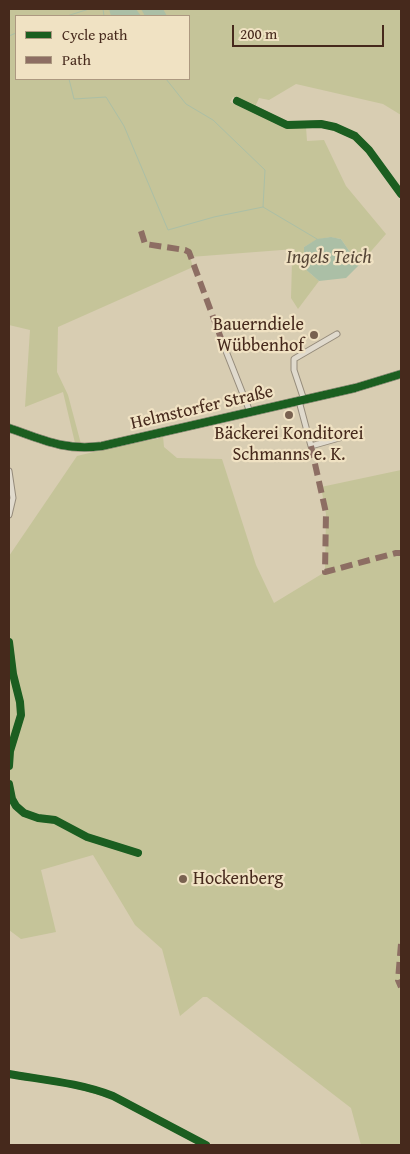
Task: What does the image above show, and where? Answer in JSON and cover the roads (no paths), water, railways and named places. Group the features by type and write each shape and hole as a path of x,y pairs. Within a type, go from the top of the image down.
{"main road":[{"name":"Helmstorfer Straße","path":"9,428 58,445 86,448 355,388 401,374"}],"street":[{"path":"237,101 287,125 322,124 335,127 355,136 369,150 401,194"},
{"path":"337,334 294,358 294,370 311,446 357,433"},
{"path":"222,341 250,412"},
{"path":"9,471 13,498 9,515"},
{"path":"9,642 21,715 10,751 9,766"},
{"path":"9,784 12,799 16,806 24,813 38,818 55,820 87,837 138,853"},
{"path":"9,1074 75,1085 102,1092 206,1145"}],"water":[{"path":"109,9 136,9 140,15 111,15"},
{"path":"141,9 163,9 166,15 144,15"},
{"name":"Ingels Teich","path":"331,237 341,239 359,265 346,278 319,281 304,268 304,247 317,239"}],"waterway":[{"path":"70,15 89,9"},
{"path":"103,9 104,15"},
{"path":"9,36 15,33"},
{"path":"69,80 74,99 106,97 124,126 168,230 214,217 263,207"},
{"path":"167,80 186,104 213,120 265,170 263,207 317,239"}],"place":[{"name":"Bauerndiele Wübbenhof","path":"314,335"},
{"name":"Bäckerei Konditorei Schmanns e. K.","path":"289,415"},
{"name":"Hockenberg","path":"183,879"}]}
